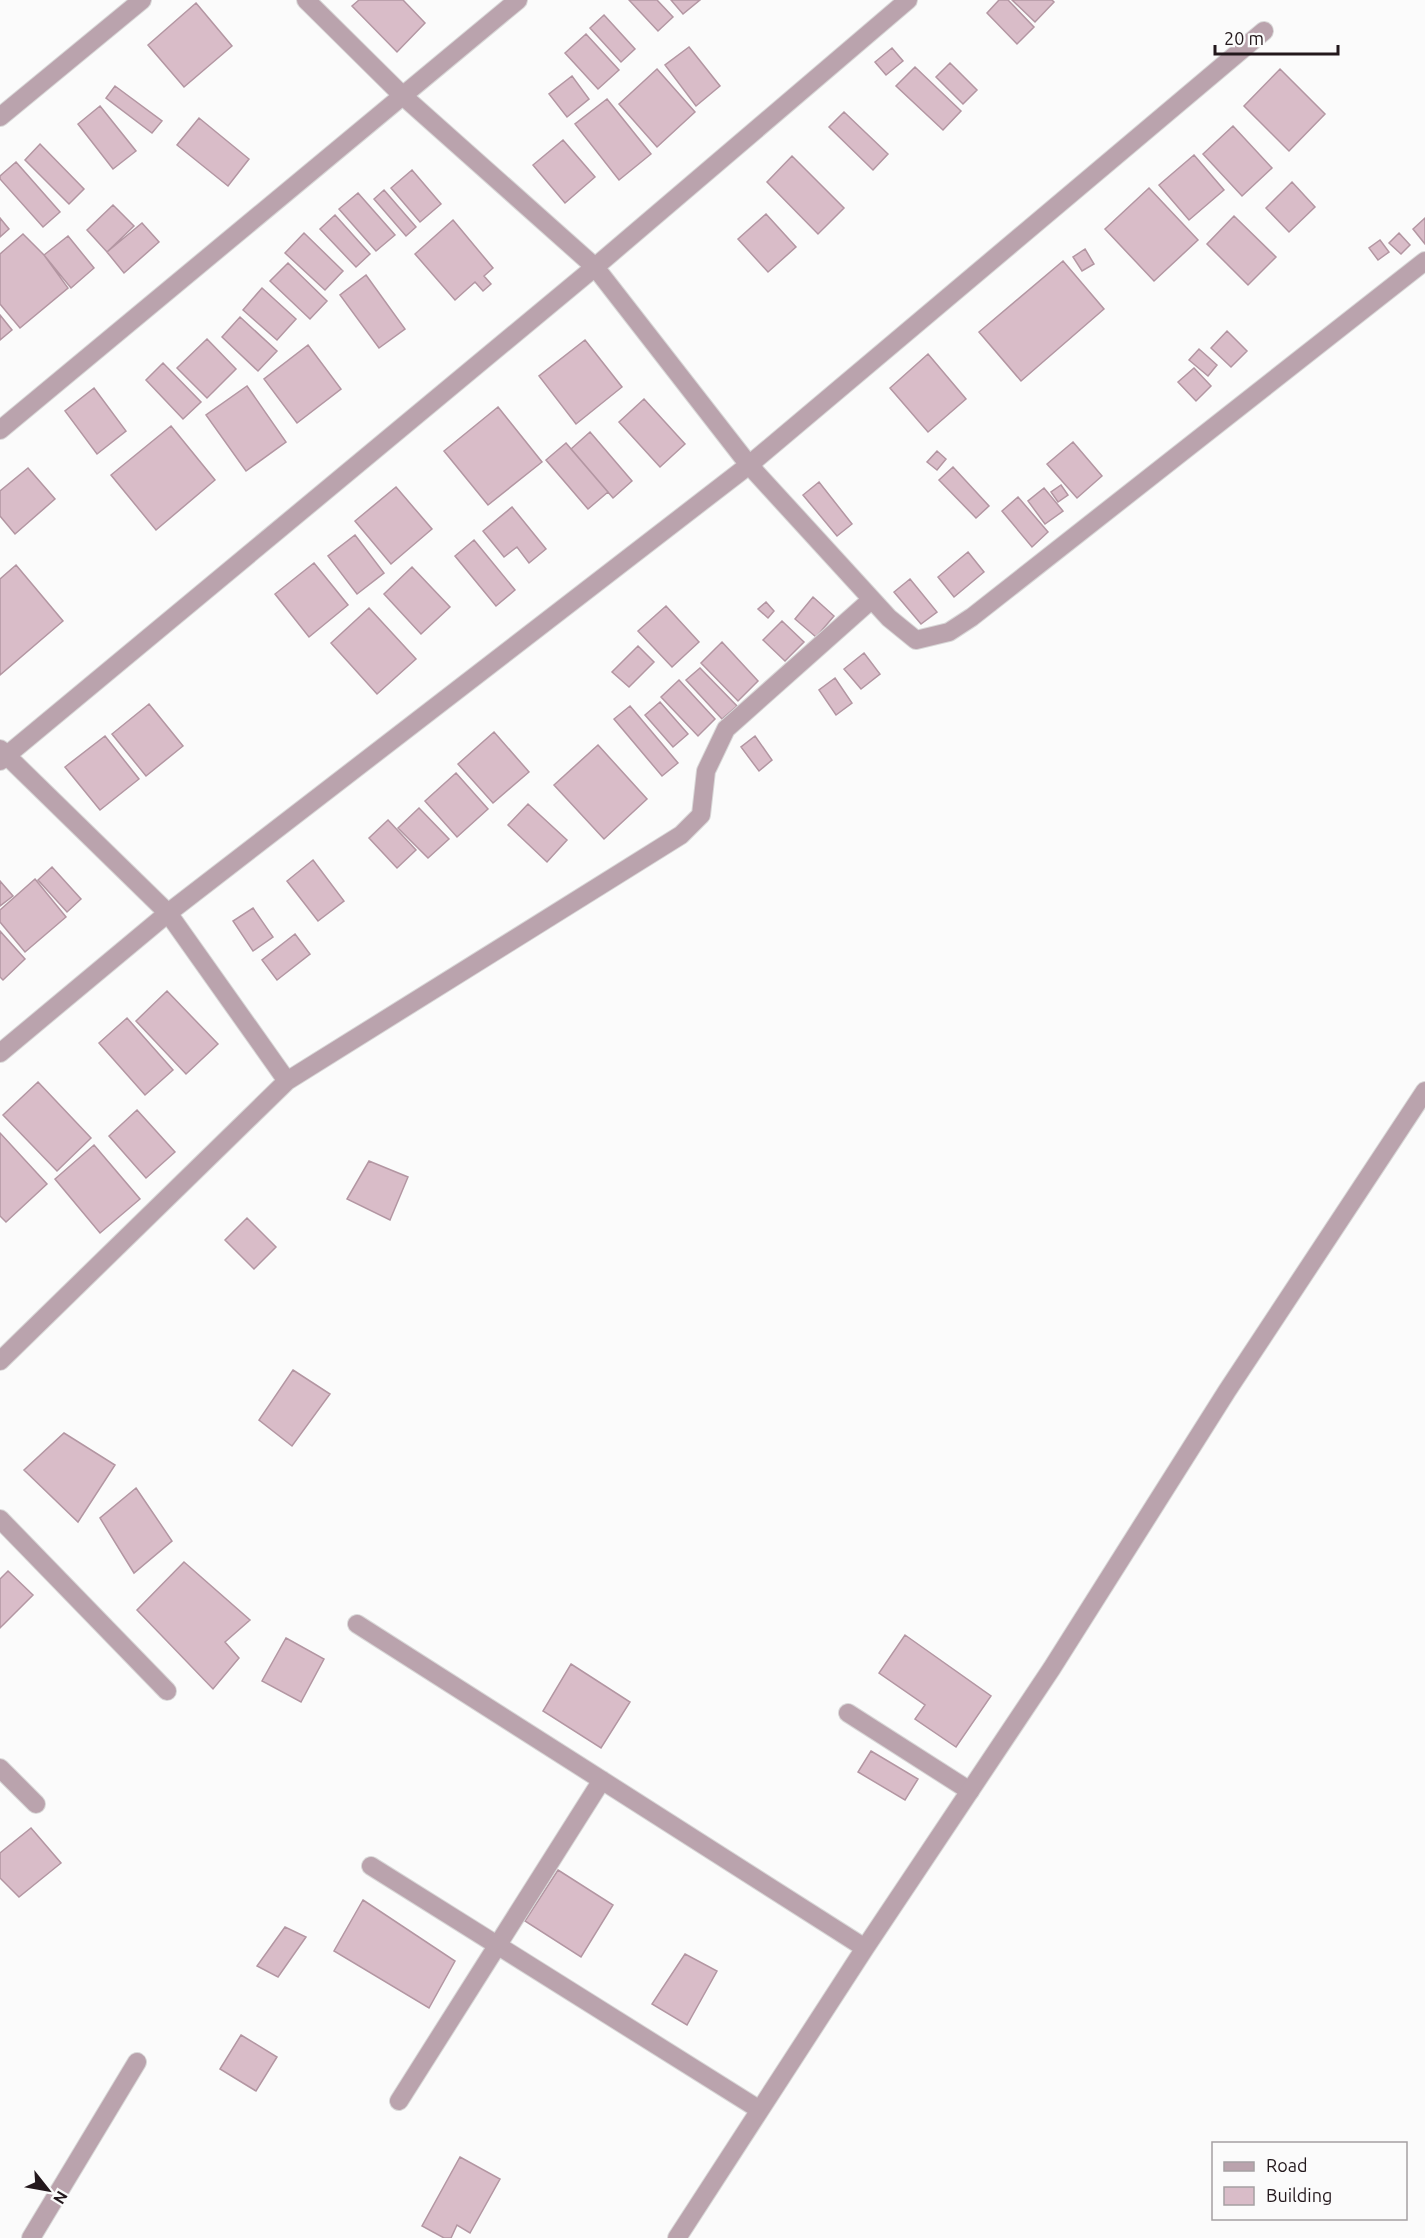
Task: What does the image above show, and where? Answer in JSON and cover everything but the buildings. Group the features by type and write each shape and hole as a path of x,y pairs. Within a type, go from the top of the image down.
{"street":[{"path":"0,117 142,0"},
{"path":"306,0 402,96 595,267 749,465 889,618 916,640 949,632 982,609 1425,261"},
{"path":"0,430 518,0"},
{"path":"287,1081 168,913 2,755 595,267 908,0"},
{"path":"0,1053 168,913 749,465 1264,31"},
{"path":"0,1361 287,1081 681,835 701,815 706,771 726,729 872,600"},
{"path":"677,2238 865,1948 1052,1668 1227,1391 1425,1091"},
{"path":"0,1519 167,1691"},
{"path":"357,1624 865,1948"},
{"path":"848,1713 970,1791"},
{"path":"0,1768 36,1804"},
{"path":"399,2101 602,1780"},
{"path":"371,1866 760,2110"},
{"path":"31,2238 137,2062"}]}
